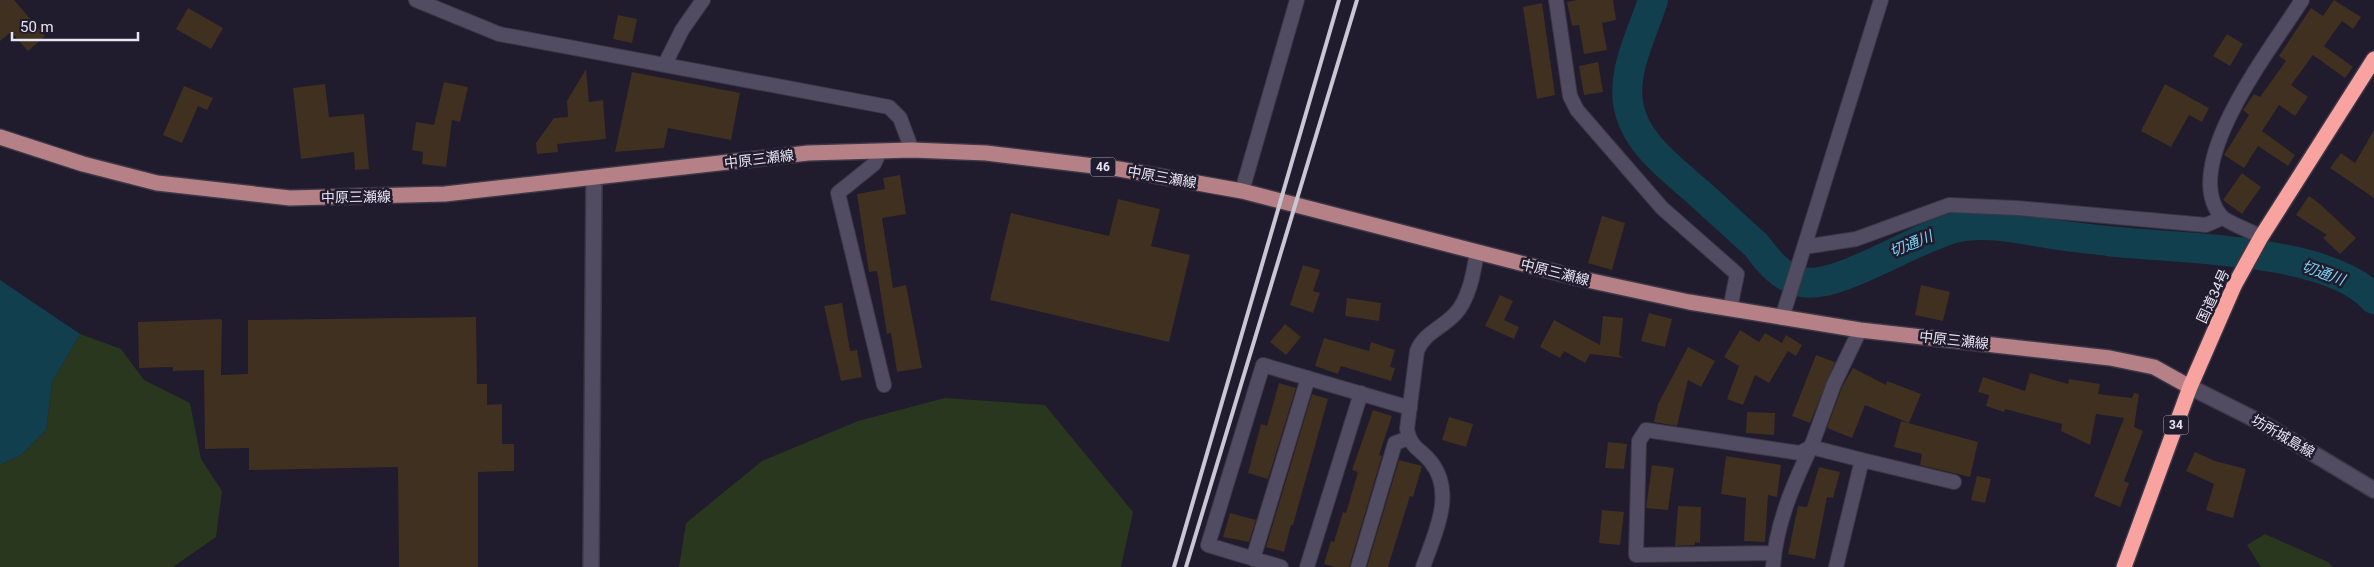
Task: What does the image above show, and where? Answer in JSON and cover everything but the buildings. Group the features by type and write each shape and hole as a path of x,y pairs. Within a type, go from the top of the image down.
{"highway":[{"name":"国道34号","path":"2124,567 2190,387 2234,286 2261,237 2374,59"}],"main road":[{"name":"中原三瀬線","path":"0,137 83,164 157,183 290,198 445,194 594,179 808,153 912,150 986,153 1119,169 1242,191 1578,278 1730,309 1860,330 2110,358 2154,367 2190,387"}],"street":[{"path":"416,0 499,34 890,107 900,118 912,150"},
{"path":"665,64 682,30 703,0"},
{"path":"1242,191 1297,0"},
{"path":"1556,0 1570,96 1577,110 1662,208 1737,274 1730,309"},
{"path":"1782,318 1881,0"},
{"path":"2261,237 2222,218 2214,205 2210,167 2227,117 2302,0"},
{"path":"880,151 874,164 838,193 884,385"},
{"path":"591,567 594,179"},
{"path":"1804,247 1856,239 1949,205 2017,208 2206,225 2222,218"},
{"path":"1423,567 1443,510 1437,471 1431,461 1414,447 1409,438 1407,428 1417,352 1421,343 1455,315 1462,306 1474,269 1477,252"},
{"path":"1773,567 1774,552 1790,492 1812,447 1834,384 1860,330"},
{"path":"1281,567 1208,545 1264,364 1410,408"},
{"path":"1253,559 1308,378"},
{"name":"坊所城島線","path":"2190,387 2264,424 2374,490"},
{"path":"1307,567 1361,393"},
{"path":"1774,552 1636,554 1640,440 1646,430 1800,453 1812,447 1954,482"},
{"path":"1358,567 1396,443 1409,438"},
{"path":"1836,567 1862,460"}],"green space":[{"path":"80,334 121,349 144,380 190,403 201,459 222,491 216,537 173,567 0,567 0,465 21,455 46,430 52,382"},
{"path":"945,398 1045,405 1133,512 1121,567 679,567 686,523 762,461 858,421"},
{"path":"2265,534 2328,562 2333,567 2261,567 2247,545"}],"water":[{"path":"0,280 80,334 52,382 46,430 21,455 0,465"}],"waterway":[{"name":"切通川","path":"1653,0 1635,50 1628,77 1628,103 1638,131 1666,165 1756,245 1781,273 1794,280 1817,282 1836,278 1941,232 1958,227 1982,225 2005,226 2108,241 2249,253 2287,260 2322,269 2352,282 2374,299"}],"railway":[{"path":"1174,567 1339,0"},
{"path":"1186,567 1357,0"}]}
